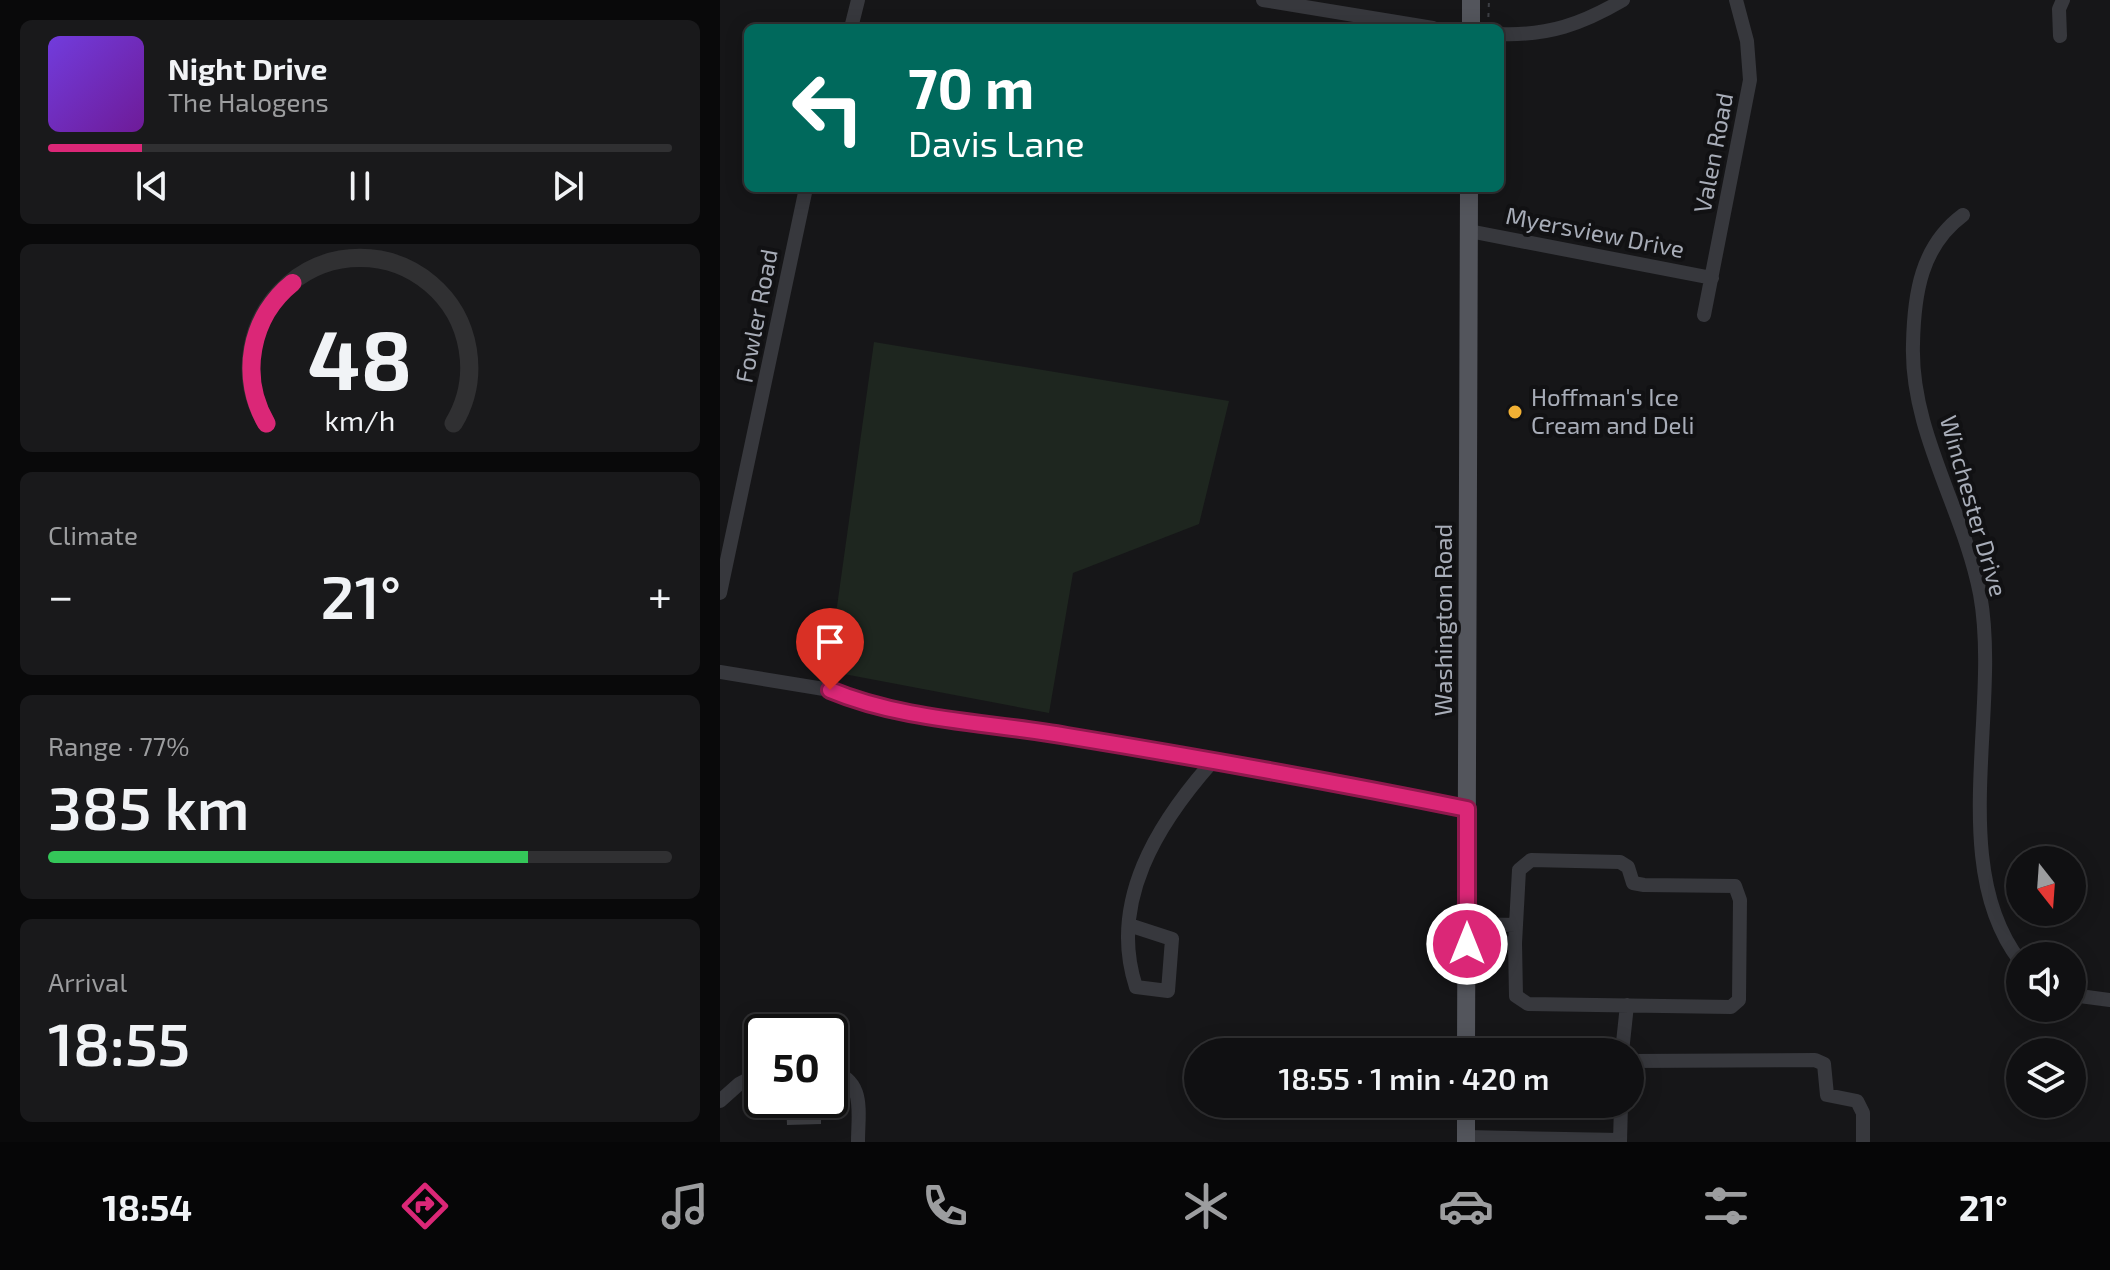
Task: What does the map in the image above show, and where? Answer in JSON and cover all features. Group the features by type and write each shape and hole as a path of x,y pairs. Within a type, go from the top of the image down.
{"main road":[{"path":"1471,0 1471,24"},
{"name":"Washington Road","path":"1466,1038 1469,192"},
{"path":"1466,1118 1466,1140"}],"street":[{"path":"852,24 858,0"},
{"path":"1263,0 1409,24"},
{"path":"1504,34 1540,34 1568,28 1623,0"},
{"name":"Valen Road","path":"1704,315 1750,80 1747,41 1736,0"},
{"path":"2060,36 2059,9 2063,0"},
{"name":"Fowler Road","path":"720,593 805,192"},
{"name":"Winchester Drive","path":"1963,215 1938,238 1921,274 1913,364 1929,434 1980,594 1987,667 1981,817 1984,860 1997,919 2010,942"},
{"name":"Myersview Drive","path":"1469,231 1712,278"},
{"path":"720,672 830,690 867,704 932,717 1053,733 1467,809"},
{"path":"1129,925 1172,939 1168,991 1136,987 1131,970 1129,925 1149,847 1183,794 1212,762"},
{"path":"1531,860 1620,862 1628,867 1633,883 1644,885 1735,886 1740,900 1739,1000 1731,1007 1528,1004 1516,996 1516,925 1519,870 1531,860"},
{"path":"1467,924 1516,925"},
{"path":"1467,944 1515,943"},
{"path":"2086,997 2110,1000"},
{"path":"1623,1038 1627,1005"},
{"path":"1644,1061 1815,1060 1824,1064 1827,1095 1857,1101 1863,1113 1863,1142"},
{"path":"848,1078 852,1080 858,1142"},
{"path":"720,1101 744,1081"},
{"path":"1466,1140 1620,1141 1621,1118"}],"path":[{"path":"1488,24 1489,0"}],"shaded area":[{"path":"874,342 1229,401 1199,524 1073,573 1049,713 828,671"}],"building":[{"path":"787,1118 821,1118 821,1124 787,1125"}],"place":[{"name":"Hoffman's Ice Cream and Deli","path":"1515,412"}],"route":[{"path":"830,690 867,704 932,717 1067,736 1467,809 1467,944"}]}
